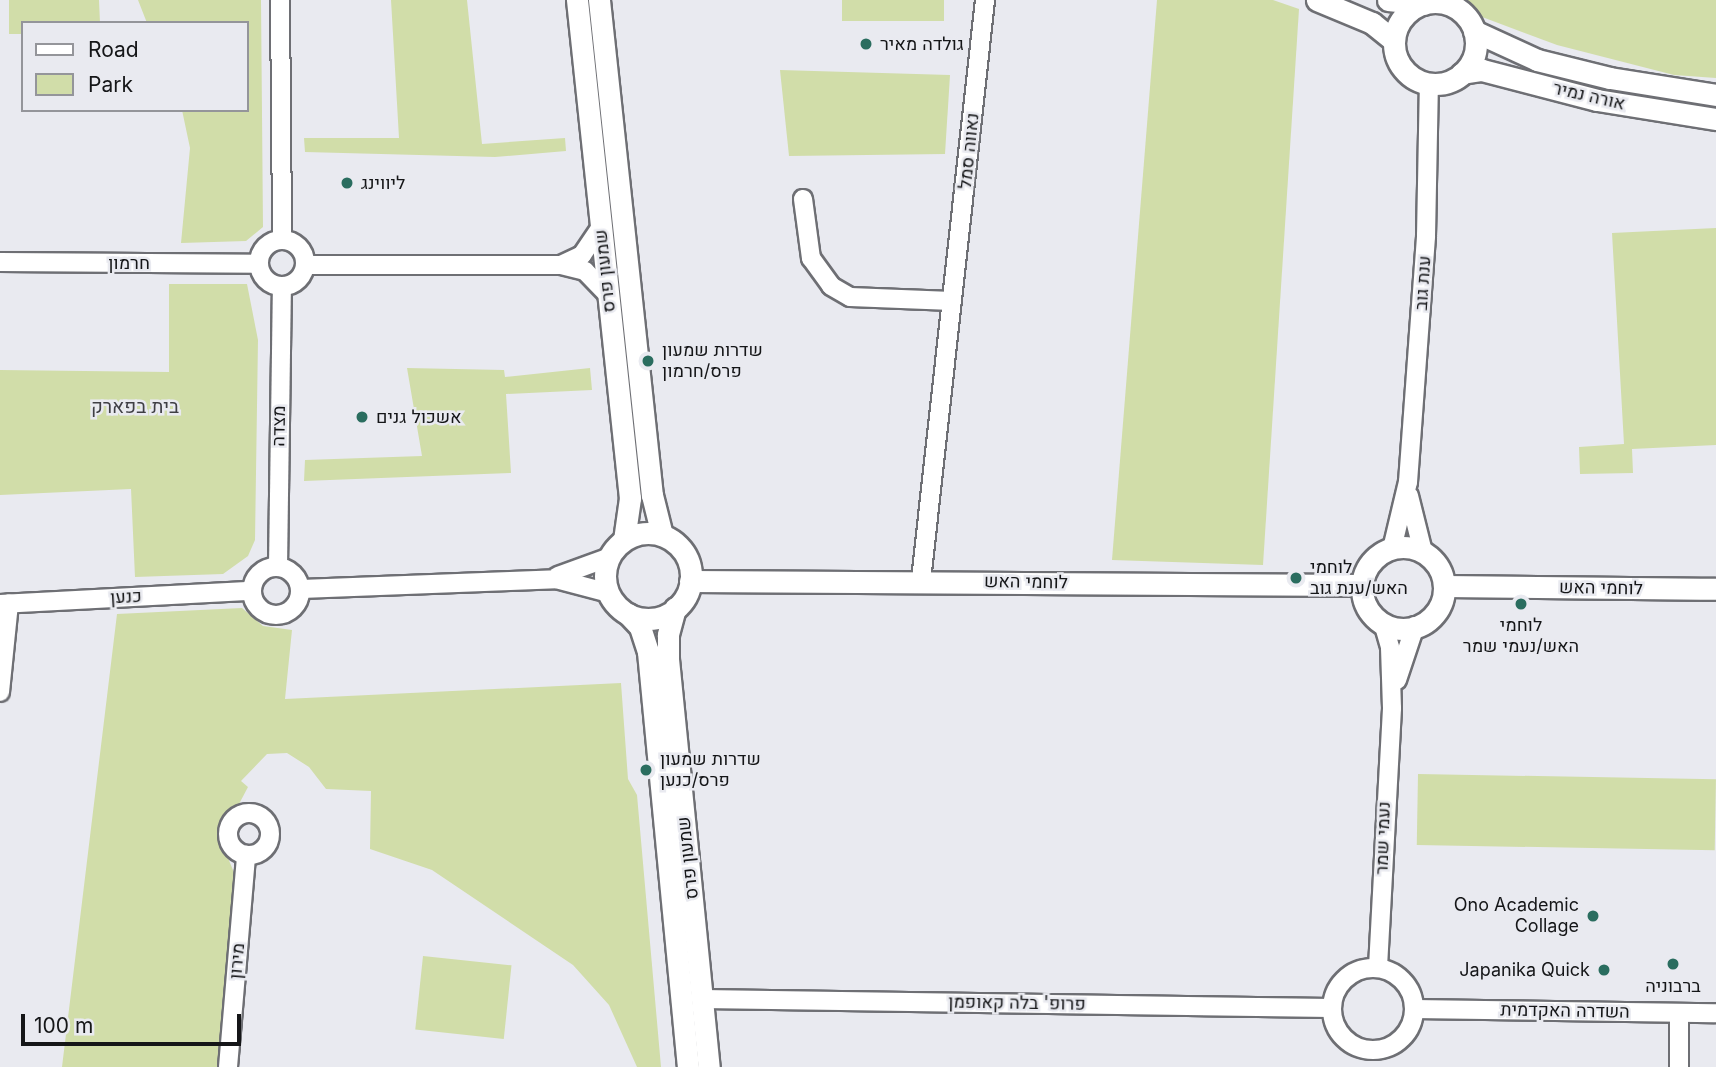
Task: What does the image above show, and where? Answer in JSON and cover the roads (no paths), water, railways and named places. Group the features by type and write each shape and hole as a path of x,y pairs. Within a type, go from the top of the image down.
{"street":[{"path":"280,0 282,240"},
{"name":"שמעון פרס","path":"577,0 630,498 624,540"},
{"name":"שמעון פרס","path":"599,0 652,495 662,535"},
{"name":"נאווה סמל","path":"921,580 985,0"},
{"path":"1317,0 1372,23 1394,41 1404,69 1429,83 1462,73 1475,53 1474,31 1455,7 1388,0"},
{"path":"1394,41 1406,14 1424,4"},
{"name":"אורה נמיר","path":"1474,31 1537,60 1609,78 1716,95"},
{"name":"אורה נמיר","path":"1462,73 1482,70 1597,100 1716,119"},
{"name":"ענת גוב","path":"1392,549 1408,482 1426,236 1429,83"},
{"path":"803,199 811,258 831,286 850,297 952,302"},
{"path":"561,265 582,255 600,228"},
{"path":"282,240 301,250 305,265 295,282 282,286 264,277 259,264 263,250 282,240"},
{"name":"חרמון","path":"0,262 259,264"},
{"path":"305,265 561,265 592,276 607,294"},
{"name":"מצדה","path":"278,567 282,286"},
{"name":"ענת גוב","path":"1408,482 1423,552"},
{"path":"609,593 605,573 610,557 624,540 642,533 662,535 687,557 690,581 675,608 649,618 628,614"},
{"path":"1392,549 1423,552 1437,566 1444,586 1438,609 1415,626 1383,623 1366,606 1362,585 1374,559 1392,549"},
{"path":"548,579 610,557"},
{"path":"278,567 291,572 301,589 297,604 277,615 257,605 252,591 260,573 278,567"},
{"path":"301,589 548,579 577,581 609,593 640,626 648,652 688,1067"},
{"name":"לוחמי האש","path":"690,581 921,580 1362,585"},
{"name":"לוחמי האש","path":"1444,586 1716,589"},
{"name":"כנען","path":"4,603 252,591"},
{"path":"0,692 4,603"},
{"name":"שמעון פרס","path":"675,608 668,635 668,659 709,1067"},
{"name":"נעמי שמר","path":"1378,967 1392,708 1390,647 1383,623"},
{"name":"נעמי שמר","path":"1392,708 1415,626"},
{"name":"מירון","path":"228,1067 246,855"},
{"path":"1378,967 1408,986 1414,1009 1400,1040 1367,1058 1346,1040 1332,1020 1331,1007 1346,977 1378,967"},
{"name":"פרופ' בלה קאופמן","path":"702,999 1331,1007"},
{"name":"השדרה האקדמית","path":"1414,1009 1716,1013"},
{"path":"1679,1013 1679,1067"}],"place":[{"name":"גולדה מאיר","path":"866,44"},
{"name":"ליווינג","path":"347,183"},
{"name":"שדרות שמעון פרס/חרמון","path":"648,361"},
{"name":"אשכול גנים","path":"362,417"},
{"name":"לוחמי האש/ענת גוב","path":"1296,578"},
{"name":"לוחמי האש/נעמי שמר","path":"1521,604"},
{"name":"שדרות שמעון פרס/כנען","path":"646,770"},
{"name":"Ono Academic Collage","path":"1593,916"},
{"name":"ברבוניה","path":"1673,964"},
{"name":"Japanika Quick","path":"1604,970"}],"district":[{"name":"בית בפארק","path":"135,407"}]}
